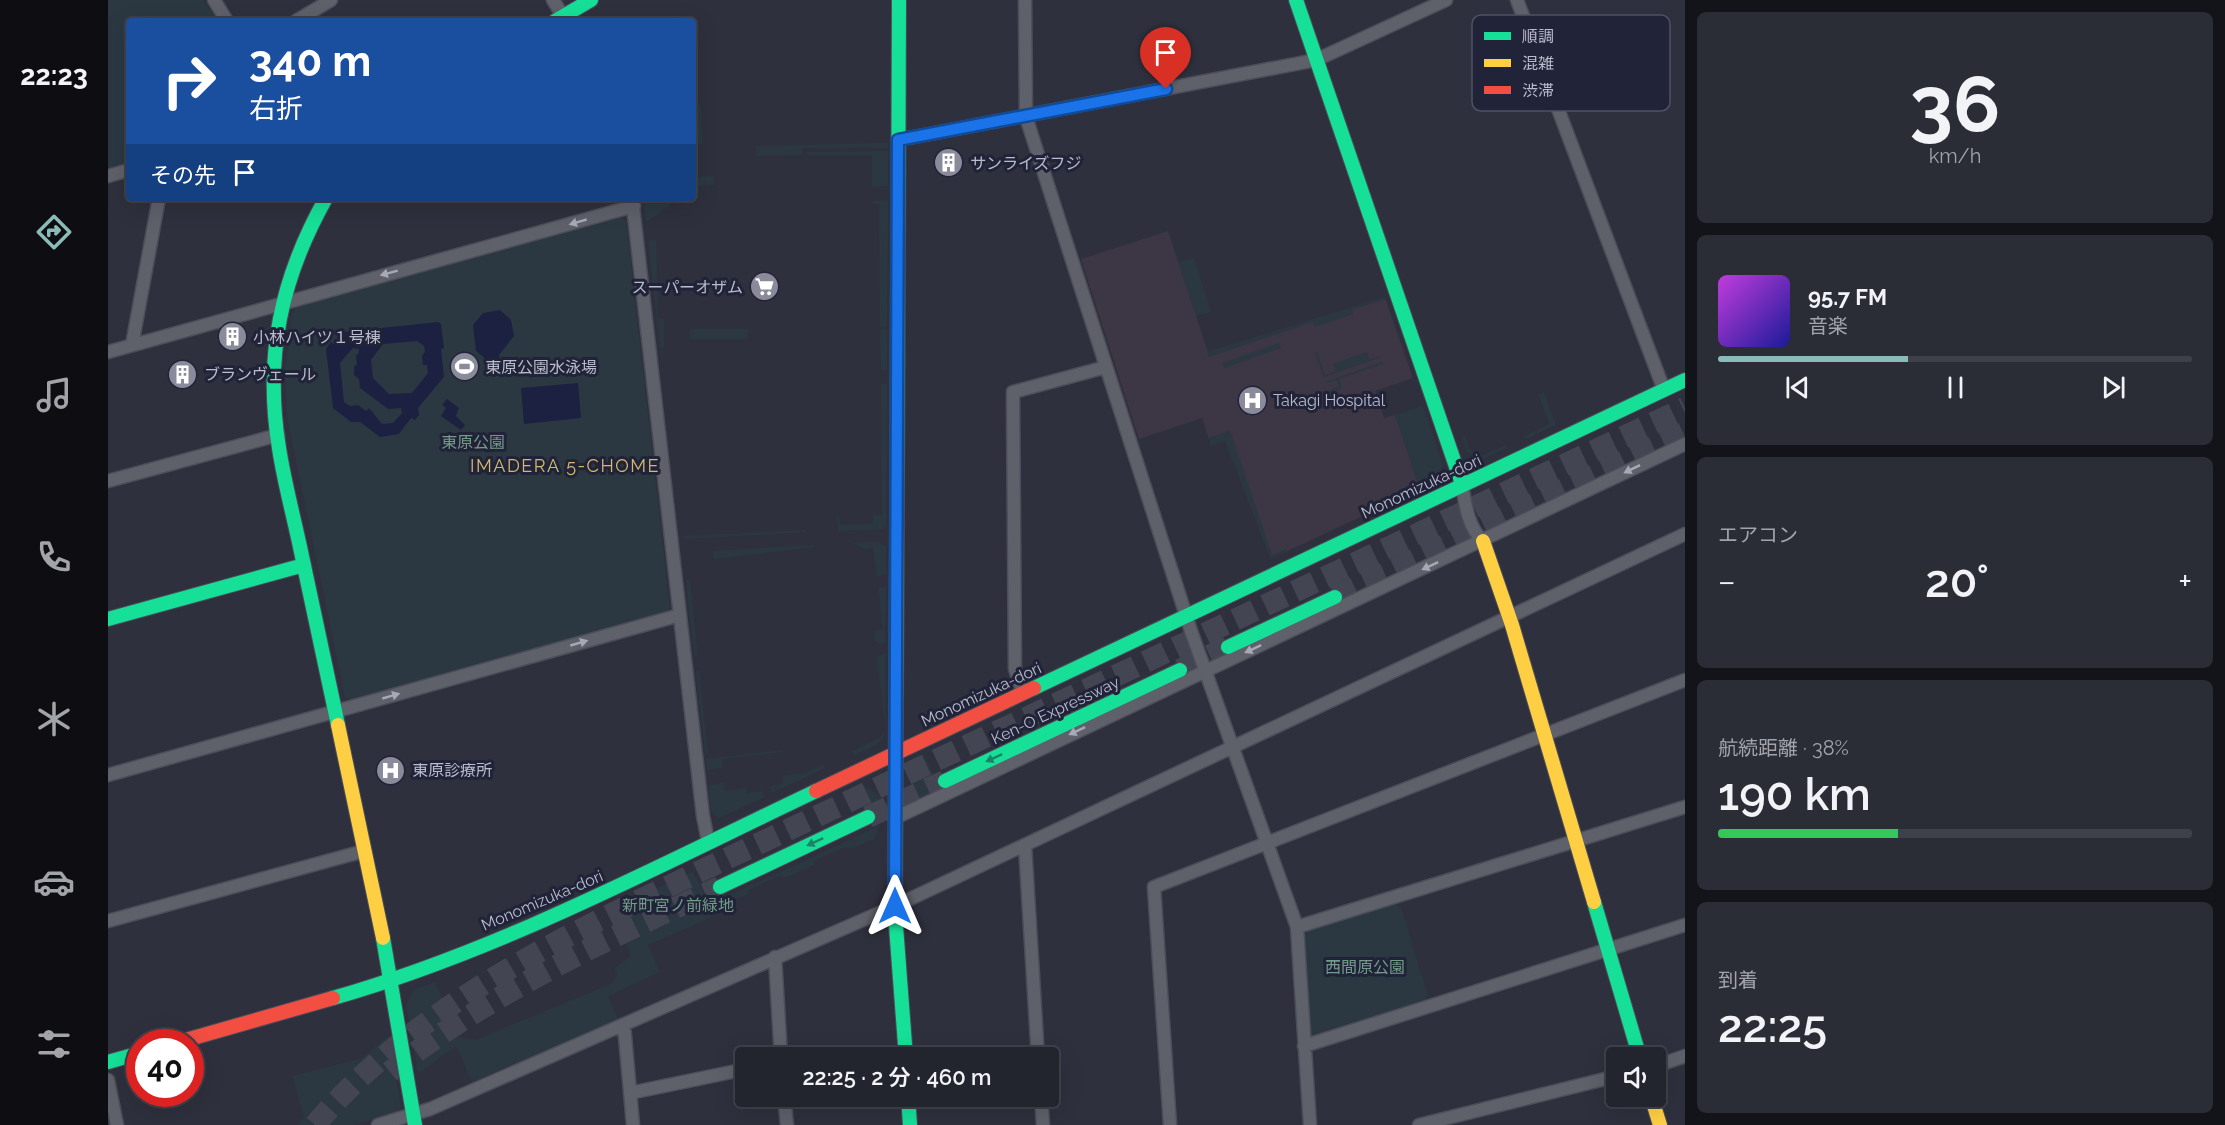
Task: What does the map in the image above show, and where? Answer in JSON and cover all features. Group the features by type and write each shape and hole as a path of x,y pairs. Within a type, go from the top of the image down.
{"main road":[{"path":"564,18 591,0"},
{"path":"900,0 895,906 905,1047"},
{"path":"1296,0 1462,484"},
{"path":"324,201 302,244 282,303 273,378 278,435 391,980 414,1120"},
{"name":"Monomizuka-dori","path":"204,1035 391,980 556,914 1685,380"},
{"path":"1483,541 1509,616 1637,1047"},
{"path":"108,619 304,565"},
{"path":"1228,647 1335,597"},
{"name":"Ken-O Expressway","path":"945,781 1180,670"},
{"path":"720,887 868,817"},
{"path":"108,1062 126,1057"},
{"path":"909,1107 910,1125"},
{"path":"1654,1107 1660,1125"}],"street":[{"path":"214,0 225,18"},
{"path":"301,18 331,0"},
{"path":"553,0 560,18"},
{"path":"1025,0 1026,117 1186,615 1231,747 1297,927 1310,1125"},
{"path":"898,140 1316,60 1446,0"},
{"path":"1517,0 1523,15"},
{"path":"1559,111 1664,390"},
{"path":"108,176 126,171"},
{"path":"132,345 158,201"},
{"path":"108,352 633,202 703,816 708,842"},
{"path":"1023,692 1015,669 1014,392 1106,367"},
{"path":"108,482 278,435"},
{"path":"895,818 1685,444"},
{"path":"1462,484 1472,504 1483,541"},
{"path":"378,1125 414,1120 775,957 895,906 1685,534"},
{"path":"108,775 680,615"},
{"path":"1170,1125 1154,887 1685,680"},
{"path":"1297,927 1685,807"},
{"path":"1025,845 1037,1047"},
{"path":"108,921 364,851"},
{"path":"1304,1046 1685,925"},
{"path":"775,957 781,1047"},
{"path":"624,1025 633,1125"},
{"path":"1666,1063 1685,1056"},
{"path":"630,1093 735,1071"},
{"path":"1419,1125 1606,1079"},
{"path":"108,1080 117,1125"},
{"path":"785,1107 787,1125"},
{"path":"1042,1107 1043,1125"}],"shaded area":[{"name":"Takagi Hospital","path":"1168,231 1208,352 1385,297 1413,378 1375,391 1384,418 1395,415 1420,489 1271,559 1225,441 1211,446 1202,418 1139,439 1081,259"}],"green space":[{"path":"108,0 204,0 215,18 126,18 126,164 108,169"},
{"path":"696,96 701,107 702,144 696,144"},
{"path":"888,143 888,148 803,148 802,155 756,156 756,146"},
{"path":"888,151 888,186 872,187 872,155 807,155 807,152"},
{"path":"714,176 714,185 696,186 696,177"},
{"path":"888,200 887,327 880,327 879,204 870,203"},
{"path":"643,201 669,201 669,206 646,221"},
{"name":"東原公園","path":"621,217 626,220 670,607 667,612 350,700 345,697 287,417 285,371 292,313 297,306"},
{"path":"656,239 658,319 664,319 664,347 660,347 648,241"},
{"path":"1194,258 1211,312 1196,316 1178,262"},
{"path":"1385,297 1386,299 1352,310 1353,314 1315,327 1313,322 1209,357 1207,352"},
{"path":"690,329 748,329 748,339 690,339"},
{"path":"880,329 887,329 887,370 881,370"},
{"path":"1279,343 1281,348 1224,368 1222,363"},
{"path":"1317,352 1325,375 1336,371 1333,364 1367,352 1369,360 1381,357 1324,377 1315,353"},
{"path":"1382,362 1383,364 1339,379 1342,388 1329,393 1328,391 1339,386 1337,380 1325,382"},
{"path":"881,384 887,384 886,526 883,529 838,531 837,515 839,515 840,525 873,524 873,515 882,515"},
{"path":"1544,392 1556,425 1526,439 1524,436 1549,424 1538,394"},
{"path":"1423,406 1443,465 1436,481 1386,505 1385,503 1419,487 1395,415"},
{"path":"1230,431 1272,555 1286,549 1287,551 1271,559 1225,441 1211,446 1208,438"},
{"path":"1465,436 1470,450 1483,455 1506,445 1507,448 1483,459 1467,452 1462,437"},
{"path":"1491,490 1506,522 1499,525 1489,521 1484,504"},
{"path":"1443,511 1459,518 1465,534 1459,544"},
{"path":"806,530 806,532 686,539 683,536"},
{"path":"878,542 886,546 886,574 877,576 873,548 865,549 852,543"},
{"path":"814,545 815,547 714,559 713,551"},
{"path":"686,580 690,580 698,656 694,656"},
{"path":"886,587 885,643 878,643 875,641 874,631 883,629 878,588"},
{"path":"1208,617 1225,653 1219,657 1212,654 1202,625"},
{"path":"1169,635 1181,642 1189,666 1186,672"},
{"path":"885,654 885,723 877,659 879,655"},
{"path":"699,670 708,753 705,754 696,671"},
{"path":"885,731 882,740 854,755 852,751 880,738"},
{"path":"783,750 783,752 722,759 720,768 706,770 705,759"},
{"path":"924,754 941,789 921,798 912,793 912,773"},
{"path":"823,764 825,768 772,793 770,786 783,784 782,776 805,773"},
{"path":"724,782 725,791 746,788 747,793 762,791 765,797 719,818 711,812 708,786"},
{"path":"860,783 879,795 878,832 874,839 850,849 846,847 814,861 814,865 785,878 781,875 748,890 749,894 721,905 719,900 877,827 858,784"},
{"name":"新町宮ノ前緑地","path":"693,871 715,916 648,945 660,972 608,996 618,1019 472,1082 456,1046 418,1074 406,1005 415,989 435,982 460,1037 475,1040 613,983 617,975 614,969 631,956 610,910"},
{"name":"西間原公園","path":"1395,904 1401,908 1428,995 1424,1001 1316,1036 1309,1033 1304,938 1308,931"},
{"path":"389,1035 401,1108 397,1113 353,1125 298,1125 304,1117 292,1076 362,1058"}],"water":[{"path":"500,310 511,320 514,336 499,355 500,364 493,365 476,351 473,325 483,313"},
{"path":"438,322 441,324 444,377 418,408 419,415 415,420 411,418 399,434 380,437 360,422 351,422 333,408 326,349 331,342 334,344 343,332","holes":["417,341 424,346 423,365 427,365 428,373 412,393 389,394 373,378 371,360 383,344","353,348 359,349 354,375 359,379 360,388 388,409 401,408 402,413 393,423 382,424 369,408 366,411 358,405 350,406 344,402 340,363"]},
{"path":"578,383 581,418 524,424 521,388"},
{"path":"447,399 459,408 456,416 465,425 461,430 441,416 446,408 442,405"}],"tunnel":[{"path":"315,1125 356,1082 448,1007 498,975 603,918 1685,408"},
{"path":"1335,597 1685,432"},
{"path":"1180,670 1228,647"},
{"path":"868,817 945,781"},
{"path":"390,1072 467,1017 549,970 720,887"}],"traffic: fast":[{"path":"560,18 591,0"},
{"path":"897,504 899,0"},
{"path":"1296,0 1462,484"},
{"path":"324,201 310,228 287,288 275,350 274,381 275,414 281,460 338,725"},
{"path":"1034,688 1685,380"},
{"path":"108,619 304,565"},
{"path":"1228,647 1335,597"},
{"path":"945,781 1180,670"},
{"path":"333,998 457,956 518,931 638,877 816,791"},
{"path":"720,887 868,817"},
{"path":"1594,902 1637,1047"},
{"path":"895,913 905,1047"},
{"path":"383,938 415,1125"},
{"path":"108,1062 126,1057"},
{"path":"909,1107 910,1125"}],"traffic: slow":[{"path":"895,913 897,504"},
{"path":"1483,541 1512,625 1594,902"},
{"path":"338,725 383,938"},
{"path":"1654,1107 1660,1125"}],"traffic: jam":[{"path":"816,791 1034,688"},
{"path":"204,1035 333,998"}],"place":[{"name":"サンライズフジ","path":"949,163"},
{"name":"スーパーオザム","path":"764,287"},
{"name":"小林ハイツ１号棟","path":"232,337"},
{"name":"東原公園水泳場","path":"464,367"},
{"name":"ブランヴェール","path":"183,374"},
{"name":"Takagi Hospital","path":"1252,400"},
{"name":"東原診療所","path":"391,770"}],"district":[{"name":"IMADERA 5-CHOME","path":"565,466"}],"route":[{"path":"895,906 898,140 1166,89"}]}
